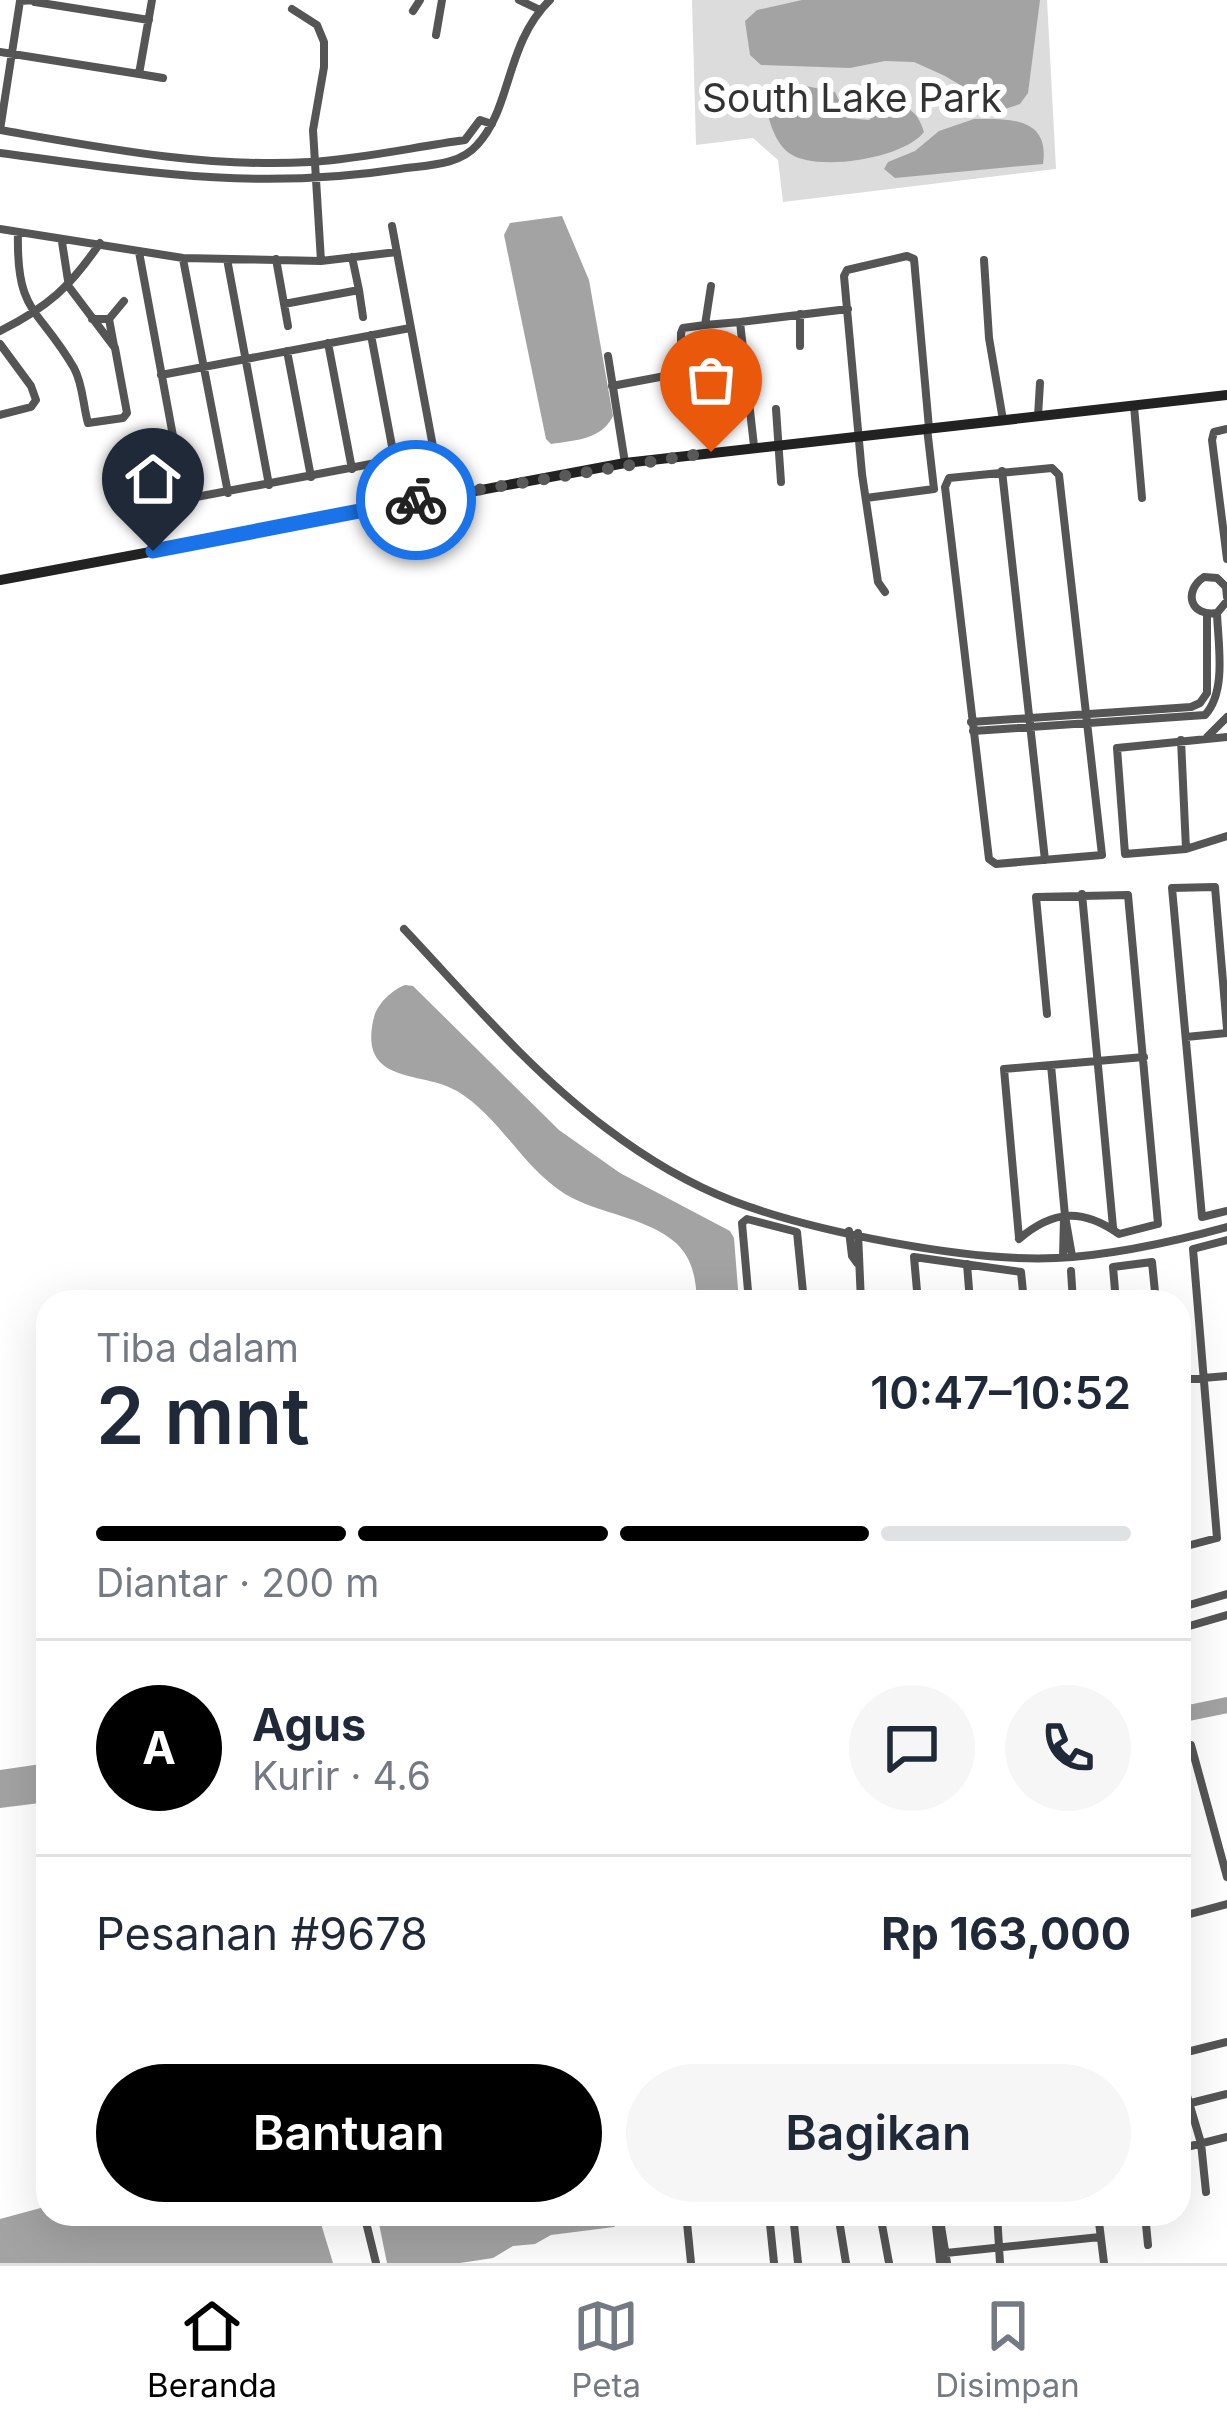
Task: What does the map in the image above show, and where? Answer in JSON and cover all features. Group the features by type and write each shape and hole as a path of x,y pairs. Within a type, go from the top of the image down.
{"street":[{"path":"149,20 19,0 0,130 158,158 241,164 313,162 465,140 480,121 492,124"},
{"path":"139,74 152,0"},
{"path":"413,11 420,0"},
{"path":"436,35 442,0"},
{"path":"519,0 540,10"},
{"path":"0,154 230,181 316,180 455,160 478,145 492,124 513,55 550,0"},
{"path":"292,9 317,25 324,42 313,162 321,261"},
{"path":"0,52 163,78"},
{"path":"156,174 158,158"},
{"path":"139,252 185,497 228,493 430,455 435,447 392,226"},
{"path":"0,229 183,258 321,261 397,252"},
{"path":"18,232 19,281 33,315 74,367 88,423 123,418 127,413 109,319"},
{"path":"62,242 69,287 115,348"},
{"path":"0,331 33,315 69,287 100,243"},
{"path":"866,498 934,489 914,259 907,256 847,270 844,276 866,498 878,582 885,592"},
{"path":"352,257 363,317"},
{"path":"183,258 228,493"},
{"path":"227,259 269,485"},
{"path":"276,260 288,326"},
{"path":"984,260 989,338 1002,418"},
{"path":"705,325 711,286"},
{"path":"284,304 358,290"},
{"path":"109,319 124,301"},
{"path":"612,386 682,374 682,330 848,309"},
{"path":"800,314 800,346"},
{"path":"91,319 109,319"},
{"path":"740,322 753,443"},
{"path":"161,374 410,328"},
{"path":"371,335 395,462"},
{"path":"328,343 352,469"},
{"path":"0,344 36,400 31,407 0,412"},
{"path":"287,351 311,477"},
{"path":"608,356 625,461"},
{"path":"1039,412 1040,382"},
{"path":"0,580 625,461 777,439 1227,395"},
{"path":"1134,406 1142,498"},
{"path":"776,409 781,482"},
{"path":"1227,428 1214,432 1212,440 1227,559"},
{"path":"1052,468 1059,475 1089,719 1102,855 996,864 989,859 972,727 945,488 949,478 1052,468"},
{"path":"1002,470 1046,860"},
{"path":"972,727 1089,719 1200,703 1207,693 1212,614 1227,599 1227,587 1217,578 1204,577 1193,584 1190,597 1195,609 1212,614"},
{"path":"1206,738 1227,717"},
{"path":"1227,737 1117,748 1125,854 1186,849 1227,836"},
{"path":"1180,740 1186,849"},
{"path":"1186,1037 1227,1031 1215,887 1172,888 1202,1217 1227,1211"},
{"path":"1047,1014 1036,896 1121,892 1130,899 1160,1216 1153,1228 1119,1234 1099,1221 1064,1216 1040,1221 1019,1239 1004,1069 1144,1057"},
{"path":"1082,894 1113,1230"},
{"path":"404,929 543,1077 609,1130 676,1173 731,1200 853,1232 991,1255 1068,1256 1138,1247 1227,1227"},
{"path":"1052,1065 1068,1256"},
{"path":"748,1290 742,1223 747,1219 797,1232 803,1290"},
{"path":"853,1232 852,1256 858,1264 860,1290"},
{"path":"1191,1545 1217,1538 1193,1249 1227,1240"},
{"path":"917,1290 914,1257 1022,1272 1023,1290"},
{"path":"1115,1290 1113,1267 1152,1262 1155,1290"},
{"path":"967,1264 969,1290"},
{"path":"1071,1271 1072,1290"},
{"path":"1191,1379 1227,1376"},
{"path":"1191,1604 1227,1594"},
{"path":"1191,1626 1227,1616"},
{"path":"1191,1745 1226,1870"},
{"path":"1191,1914 1227,1904"},
{"path":"1191,2051 1227,2042"},
{"path":"1206,2192 1191,2102 1227,2094"},
{"path":"1191,2147 1227,2138"},
{"path":"367,2226 376,2263"},
{"path":"687,2226 691,2263"},
{"path":"770,2226 774,2263"},
{"path":"794,2226 798,2263"},
{"path":"840,2226 846,2263"},
{"path":"882,2226 889,2263"},
{"path":"939,2226 944,2260 999,2248 1100,2237"},
{"path":"998,2226 1000,2263"},
{"path":"1099,2226 1104,2263"},
{"path":"1146,2226 1148,2245"}],"green space":[{"name":"South Lake Park","path":"692,0 1047,0 1056,169 783,202 778,160 753,138 696,145"}],"shaded area":[{"path":"802,0 1040,0 1028,93 1020,104 1002,110 914,62 885,61 850,68 761,65 750,55 745,21 757,10"},
{"path":"806,86 835,92 847,118 869,120 889,103 902,106 916,115 924,132 899,149 860,160 802,159 779,142 764,101 770,92"},
{"path":"974,119 1013,121 1033,129 1040,137 1043,164 895,178 884,169 939,131"},
{"path":"562,216 589,280 613,416 595,434 551,444 546,439 504,235 510,223"},
{"path":"413,986 559,1130 620,1173 730,1231 738,1290 696,1290 686,1256 664,1234 565,1194 457,1091 384,1065 371,1039 374,1017 395,990"},
{"path":"36,1765 36,1804 0,1808 0,1770"},
{"path":"36,2209 36,2226 322,2226 333,2263 0,2263 0,2219"},
{"path":"379,2226 615,2226 551,2235 535,2244 513,2246 493,2258 387,2263"}],"waterway":[{"path":"1191,1712 1227,1705"}],"way so far":[{"path":"416,500 711,452"}],"route":[{"path":"153,551 416,500"}]}
